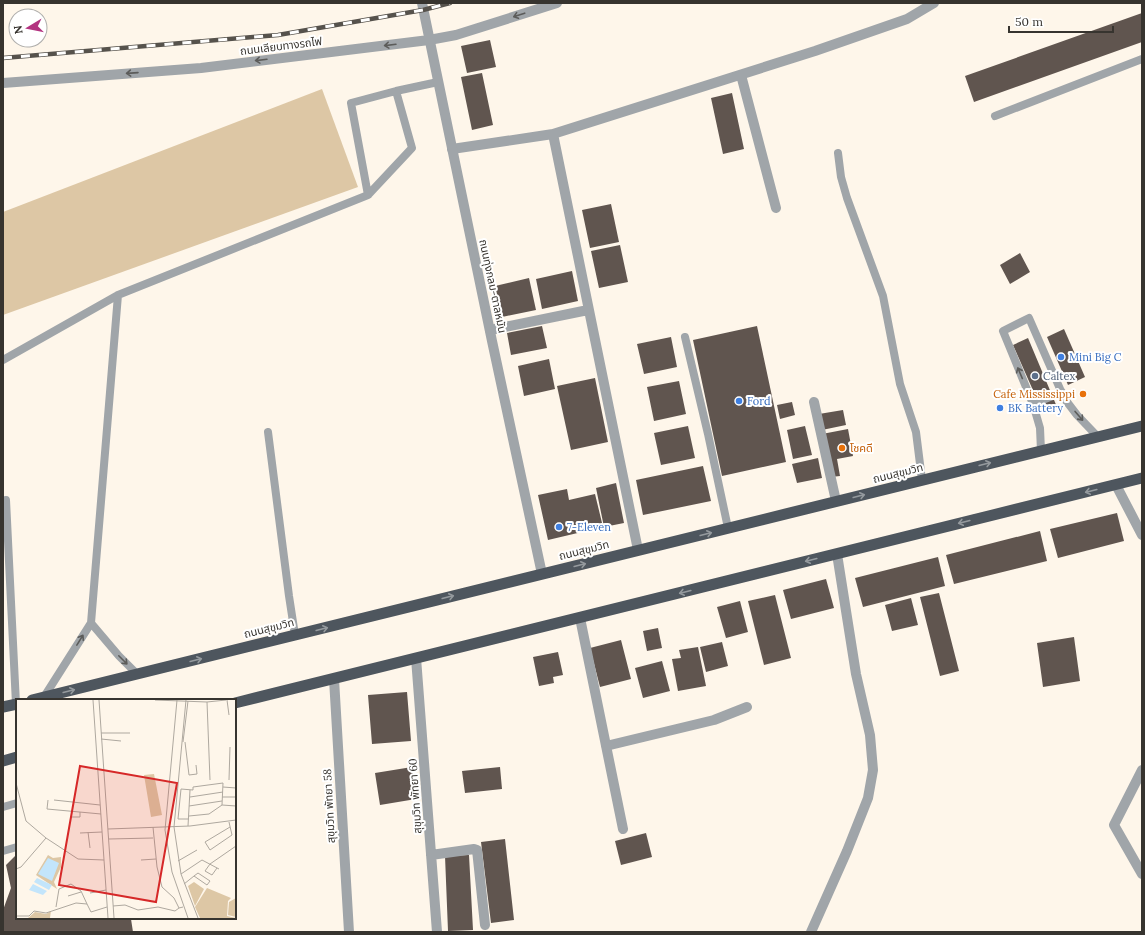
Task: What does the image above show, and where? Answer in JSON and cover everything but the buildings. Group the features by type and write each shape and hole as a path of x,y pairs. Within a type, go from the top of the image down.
{"highway":[{"name":"ถนนสุขุมวิท","path":"36,699 1142,426"},
{"path":"236,703 1142,478"},
{"path":"3,707 16,704"},
{"path":"3,760 16,757"}],"street":[{"name":"ถนนทุ่งกลม-ตาลหมัน","path":"422,3 542,574"},
{"name":"ถนนเลียบทางรถไฟ","path":"3,82 201,68 429,40 456,35 557,3"},
{"path":"452,149 553,134 815,51 907,19 934,3"},
{"path":"741,75 776,208"},
{"path":"553,134 638,550"},
{"path":"490,330 588,310"},
{"path":"814,402 836,501"},
{"path":"1116,485 1142,535"},
{"path":"811,932 847,851 868,798 873,770 870,735 856,674 837,554"},
{"path":"580,618 623,829"},
{"name":"สุขุมวิท พัทยา 60","path":"416,658 437,932"},
{"name":"สุขุมวิท พัทยา 58","path":"334,679 349,932"},
{"path":"606,746 714,720 747,708"},
{"path":"1142,770 1114,825 1142,874"},
{"path":"431,855 474,849 477,850 485,925"}],"lane":[{"path":"994,116 1142,59"},
{"path":"368,194 351,103 438,82"},
{"path":"3,360 118,296 368,194 412,148 396,91"},
{"path":"838,153 841,177 845,191 882,296 900,384 916,432 922,480"},
{"path":"44,697 91,623 118,296"},
{"path":"1041,451 1040,428 1033,404 1003,331 1029,318 1064,398 1077,416 1098,437"},
{"path":"685,337 728,528"},
{"path":"1033,404 1062,392"},
{"path":"268,432 295,635"},
{"path":"6,500 17,699"},
{"path":"91,623 119,656 137,674"},
{"path":"3,807 16,803"},
{"path":"3,851 16,847"}],"shaded area":[{"path":"322,89 358,187 3,315 3,212"}],"railway":[{"path":"3,58 278,35 423,10 450,3"}],"place":[{"name":"Mini Big C","path":"1061,357"},
{"name":"Caltex","path":"1035,376"},
{"name":"Cafe Mississippi","path":"1083,394"},
{"name":"Ford","path":"739,401"},
{"name":"BK Battery","path":"1000,408"},
{"name":"โชคดี","path":"842,448"},
{"name":"7-Eleven","path":"559,527"}]}
